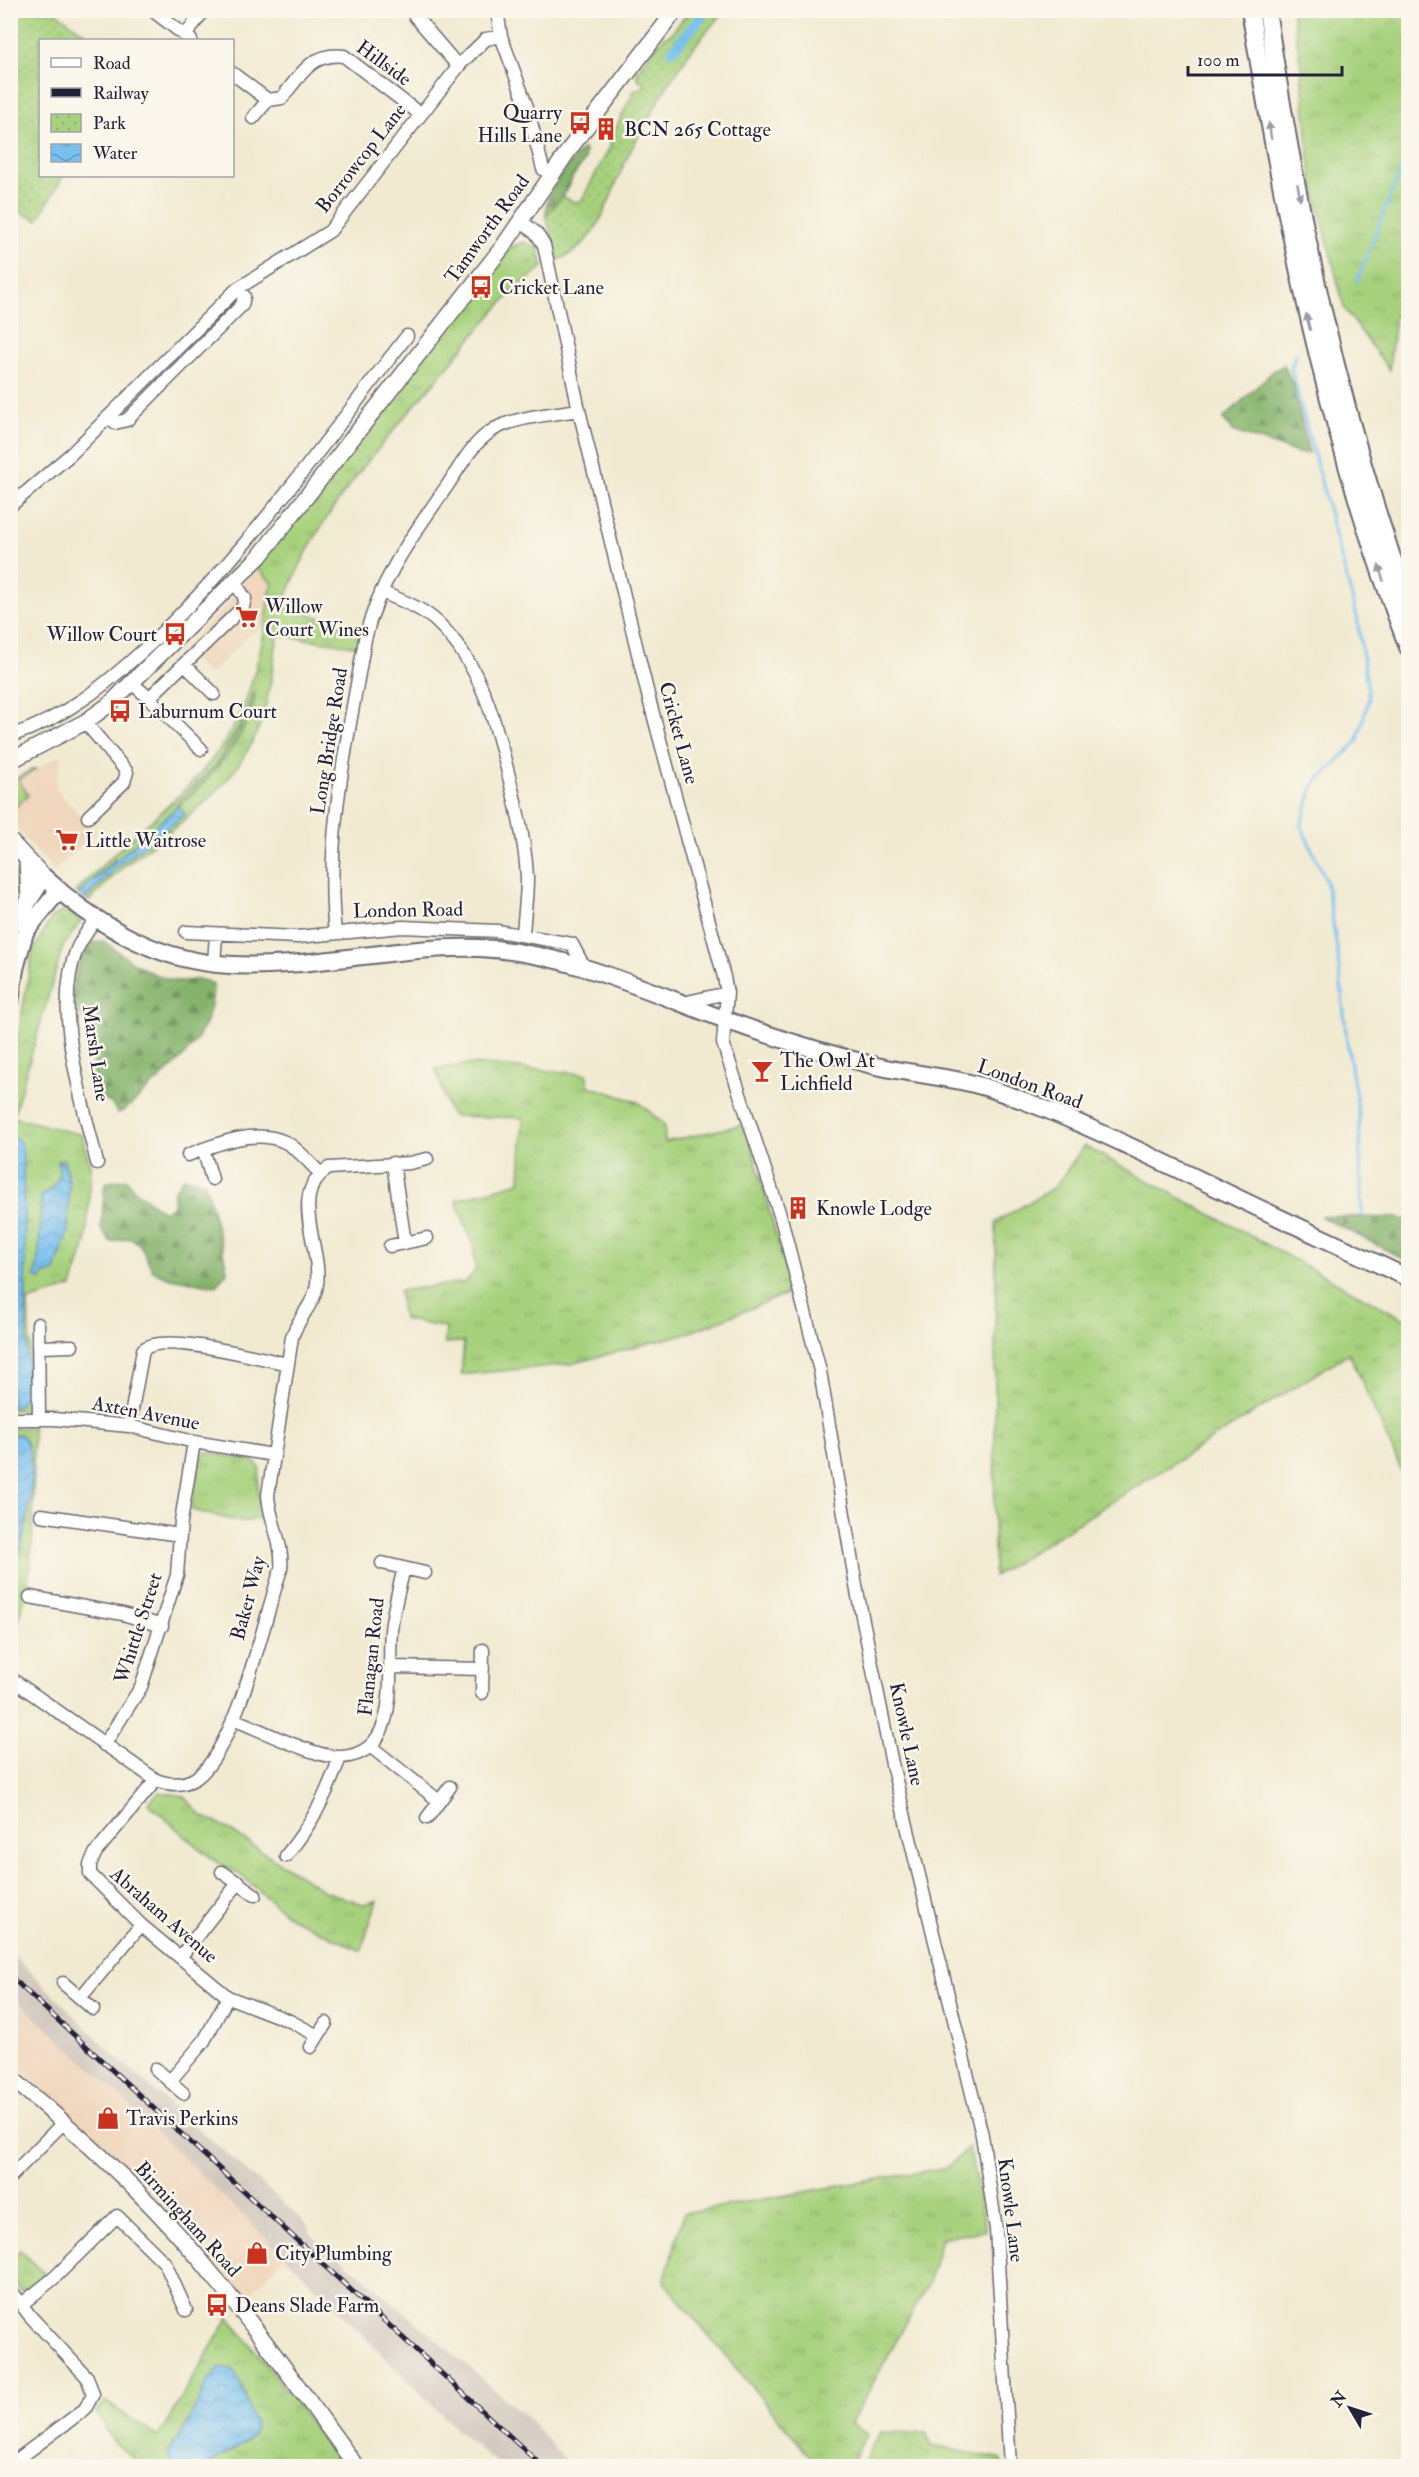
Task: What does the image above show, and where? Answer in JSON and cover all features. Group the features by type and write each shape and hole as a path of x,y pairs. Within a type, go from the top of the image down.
{"highway":[{"path":"1250,10 1280,189 1319,367 1355,495 1408,647"},
{"path":"1267,10 1314,271 1368,486 1408,603"},
{"path":"1337,364 1408,574"},
{"path":"10,1002 15,969 25,932 24,912 29,898 44,877"},
{"name":"London Road","path":"44,877 77,905 133,939 166,953 214,963 249,965 415,950 476,948 509,951 585,969 776,1037 878,1066 994,1090 1033,1104 1125,1143 1408,1278"},
{"path":"25,932 59,890"}],"main road":[{"name":"Tamworth Road","path":"10,761 87,721 133,684 235,583 274,538 502,248 601,106 676,10"},
{"name":"Tamworth Road","path":"10,754 32,750"},
{"name":"London Road","path":"10,841 44,877"},
{"path":"27,859 29,898"},
{"name":"Birmingham Road","path":"10,2077 139,2194 196,2256 356,2466"}],"street":[{"path":"152,10 188,38 204,10"},
{"path":"414,10 415,16 458,66"},
{"path":"497,10 501,36 527,107 543,169 552,175"},
{"name":"Borrowcop Lane","path":"10,506 51,472 237,289 330,231 458,66 486,39 501,36"},
{"name":"Hillside","path":"253,118 268,100 282,98 310,64 331,54 344,56 420,114"},
{"path":"234,74 268,100"},
{"name":"Cricket Lane","path":"521,220 544,245 579,410 649,699 727,993 724,1018"},
{"path":"10,736 37,728 78,704 129,663 208,588 407,336"},
{"path":"379,372 395,384"},
{"name":"Long Bridge Road","path":"335,933 330,894 336,821 365,639 381,592 396,560 469,454 491,431 506,424 579,410"},
{"path":"149,698 243,607 245,598 235,583"},
{"path":"381,592 411,605 436,621 465,656 484,693 497,729 523,834 526,879 523,934"},
{"path":"184,664 214,694"},
{"path":"133,684 201,749"},
{"path":"78,704 87,721 127,772 124,782 88,818"},
{"name":"Marsh Lane","path":"96,918 77,950 69,981 68,1008 77,1077 97,1163"},
{"name":"London Road","path":"186,932 297,937 402,927 523,934 572,944 585,969"},
{"path":"214,963 216,935"},
{"path":"683,1003 727,993"},
{"name":"Knowle Lane","path":"724,1018 723,1043 781,1218 817,1360 842,1486 856,1586 892,1764 982,2135 997,2240 1010,2466"},
{"path":"188,1155 233,1140 256,1137 273,1138 292,1147 320,1173 329,1168 427,1160"},
{"path":"203,1149 212,1179"},
{"path":"393,1163 405,1243"},
{"name":"Baker Way","path":"10,1678 156,1780 181,1784 195,1778 209,1765 233,1719 281,1569 281,1551 272,1527 268,1503 273,1455 296,1324 314,1298 317,1286 318,1272 308,1204 310,1190 320,1173"},
{"path":"390,1246 427,1238"},
{"path":"38,1324 39,1419"},
{"path":"129,1426 143,1350 152,1344 186,1344 288,1364"},
{"path":"39,1347 72,1346"},
{"name":"Axten Avenue","path":"10,1419 129,1426 194,1442 273,1455"},
{"name":"Whittle Street","path":"104,1745 135,1701 162,1626 177,1575 180,1535 194,1442"},
{"path":"41,1515 180,1535"},
{"path":"382,1563 425,1573"},
{"name":"Flanagan Road","path":"370,1746 380,1736 387,1717 392,1667 393,1616 404,1568"},
{"path":"30,1597 123,1614 162,1626"},
{"path":"482,1693 483,1650"},
{"path":"392,1667 483,1669"},
{"path":"233,1719 312,1750 340,1757 355,1754 370,1746 439,1801"},
{"path":"285,1856 314,1820 325,1799 340,1757"},
{"name":"Abraham Avenue","path":"156,1780 96,1852 90,1864 90,1874 95,1882 141,1925 228,1997 318,2036"},
{"path":"427,1818 450,1787"},
{"path":"222,1872 255,1895"},
{"path":"181,1956 239,1882"},
{"path":"80,1998 141,1925"},
{"path":"63,1983 93,2009"},
{"path":"170,2081 204,2041 228,1997"},
{"path":"311,2047 326,2023"},
{"path":"156,2069 183,2093"},
{"path":"10,2176 63,2123"},
{"path":"22,2304 54,2278 117,2216 165,2263 186,2310"},
{"path":"10,2289 30,2316 87,2377 93,2394 85,2409 10,2465"}],"shaded area":[{"path":"256,567 274,584 267,598 264,627 247,637 208,675 183,649 229,601"},
{"path":"62,754 56,789 95,832 54,871 11,823 11,812 28,795 19,780"},
{"path":"11,1953 113,2054 305,2222 312,2236 370,2282 532,2422 570,2466 500,2466 459,2432 302,2273 93,2070 11,1996"},
{"name":"Travis Perkins","path":"10,1996 93,2070 285,2257 243,2303 200,2246 122,2163 11,2062"}],"green space":[{"path":"11,10 54,11 93,39 39,39 39,177 62,177 38,220 11,208"},
{"path":"689,11 726,11 698,42 662,95 623,165 596,228 573,252 558,260 546,216 562,196 573,202 581,201 611,145 609,142 634,91 646,85 637,78 637,71 664,37 670,35"},
{"path":"1292,11 1408,11 1408,316 1395,315 1389,370 1344,308 1311,175 1300,60"},
{"path":"583,148 585,160 573,176 566,192 546,216 546,206 552,188"},
{"path":"524,242 538,248 543,267 514,291 490,316 374,453 331,511 296,574 283,607 364,630 360,647 278,635 268,697 261,722 245,755 231,774 199,808 120,870 89,901 78,894 115,859 112,856 192,782 210,762 239,717 257,663 273,584 256,567 511,247"},
{"path":"1284,365 1293,385 1309,453 1298,453 1232,431 1223,419 1273,371"},
{"path":"254,691 253,705 247,721 227,755 201,786 176,807 180,800 216,765 240,725"},
{"path":"36,769 19,780 28,795 11,812 11,781"},
{"path":"112,856 115,859 78,894 75,892"},
{"path":"16,871 19,879 11,915 11,887"},
{"path":"66,910 81,921 63,946 13,1117 82,1135 91,1170 86,1242 72,1287 28,1301 33,1410 11,1410 11,1076 33,950 52,917"},
{"path":"104,941 136,964 162,977 176,981 202,980 213,984 208,1018 193,1044 172,1068 126,1109 118,1113 111,1103 92,1093 89,1083 94,1076 90,1040 92,1034 73,998 74,981 82,955 91,942"},
{"path":"472,1064 586,1074 589,1086 638,1102 664,1124 665,1142 746,1124 789,1283 787,1294 691,1332 571,1364 461,1375 464,1342 445,1343 446,1328 403,1319 399,1291 466,1282 475,1270 474,1248 456,1200 520,1182 523,1118 453,1116 448,1109 436,1069"},
{"path":"1084,1146 1408,1321 1408,1485 1349,1353 994,1576 996,1222 1055,1187"},
{"path":"183,1178 205,1182 227,1272 216,1286 170,1278 153,1271 140,1245 131,1238 111,1242 101,1230 105,1183 126,1179 134,1190 164,1212 173,1206 174,1191"},
{"path":"1320,1216 1408,1220 1408,1261"},
{"path":"33,1427 30,1563 20,1616 11,1638 11,1428"},
{"path":"205,1452 254,1461 260,1468 258,1485 261,1518 242,1522 191,1510 200,1460"},
{"path":"159,1792 184,1796 202,1816 218,1823 324,1891 363,1904 377,1901 361,1951 290,1917 239,1874 218,1863 196,1846 148,1803"},
{"path":"969,2147 986,2231 941,2238 929,2282 851,2423 867,2434 849,2466 818,2466 664,2282 684,2213 948,2167"},
{"path":"20,2250 46,2275 27,2290 21,2291 11,2277 11,2262"},
{"path":"229,2317 302,2411 341,2466 141,2466 112,2440 96,2412 105,2401 158,2437"},
{"path":"880,2432 926,2433 932,2445 1002,2460 1003,2466 862,2466"}],"water":[{"path":"178,806 185,814 120,864 85,899 78,894"},
{"path":"11,1138 17,1138 22,1147 23,1162 28,1393 17,1407 11,1407"},
{"path":"63,1159 69,1182 68,1230 55,1271 43,1275 41,1279 35,1277 39,1254 41,1196 57,1181 58,1160"},
{"path":"20,1434 28,1446 31,1484 25,1530 11,1585 11,1435"},
{"path":"220,2367 231,2369 238,2377 255,2424 254,2433 246,2442 205,2466 172,2466 168,2452 188,2423 208,2381"}],"waterway":[{"path":"672,51 707,10"},
{"path":"1357,281 1408,151"},
{"path":"1296,353 1291,368 1357,617 1369,698 1357,742 1314,784 1301,826 1326,880 1337,948 1347,1042 1359,1115 1362,1216"}],"railway":[{"path":"10,1976 542,2466"}],"place":[{"name":"Quarry Hills Lane","path":"580,123"},
{"name":"BCN 265 Cottage","path":"606,129"},
{"name":"Cricket Lane","path":"481,287"},
{"name":"Willow Court Wines","path":"247,617"},
{"name":"Willow Court","path":"175,634"},
{"name":"Laburnum Court","path":"120,711"},
{"name":"Little Waitrose","path":"67,840"},
{"name":"The Owl At Lichfield","path":"762,1071"},
{"name":"Knowle Lodge","path":"798,1208"},
{"name":"Travis Perkins","path":"108,2118"},
{"name":"City Plumbing","path":"257,2253"},
{"name":"Deans Slade Farm","path":"217,2305"}]}
